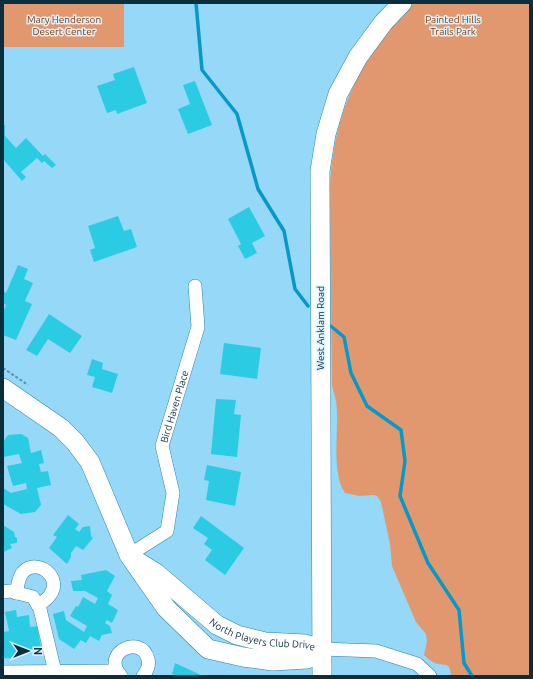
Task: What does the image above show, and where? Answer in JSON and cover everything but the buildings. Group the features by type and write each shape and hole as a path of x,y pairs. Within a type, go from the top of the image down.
{"main road":[{"name":"West Anklam Road","path":"322,676 320,170 326,134 338,94 358,57 383,23 402,3"},
{"name":"North Players Club Drive","path":"5,394 61,428 75,442 90,462 129,555 166,608 208,649 243,657 273,661 307,659 322,649"},
{"name":"North Players Club Drive","path":"129,555 156,573 217,625 237,635 265,642 305,644 322,649"}],"street":[{"name":"Bird Haven Place","path":"129,555 167,531 173,493 162,446 198,327 195,286"},
{"path":"16,593 20,577 24,572 34,567 45,569 52,578 53,589 47,599 38,605"},
{"path":"3,592 16,593 32,597 38,605 55,672"},
{"path":"3,672 119,674 115,666 115,660 121,650 132,646 143,651 148,660 147,670 143,676"},
{"path":"322,649 376,651 417,664 430,676"}],"green space":[{"name":"Mary Henderson Desert Center","path":"3,3 124,3 124,47 3,47"},
{"name":"Painted Hills Trails Park","path":"414,3 530,3 530,676 451,676 450,668 447,665 431,661 424,655 427,641 426,634 416,622 392,566 390,544 381,502 377,496 373,495 359,496 345,493 340,484 338,473 336,448 337,411 332,386 330,186 334,148 349,96 366,63 384,35"}],"waterway":[{"path":"196,3 202,70 237,114 258,189 284,231 295,289 308,306"},
{"path":"327,323 344,337 351,373 367,406 401,430 405,461 400,496 428,563 459,610 464,663 472,676"}]}
